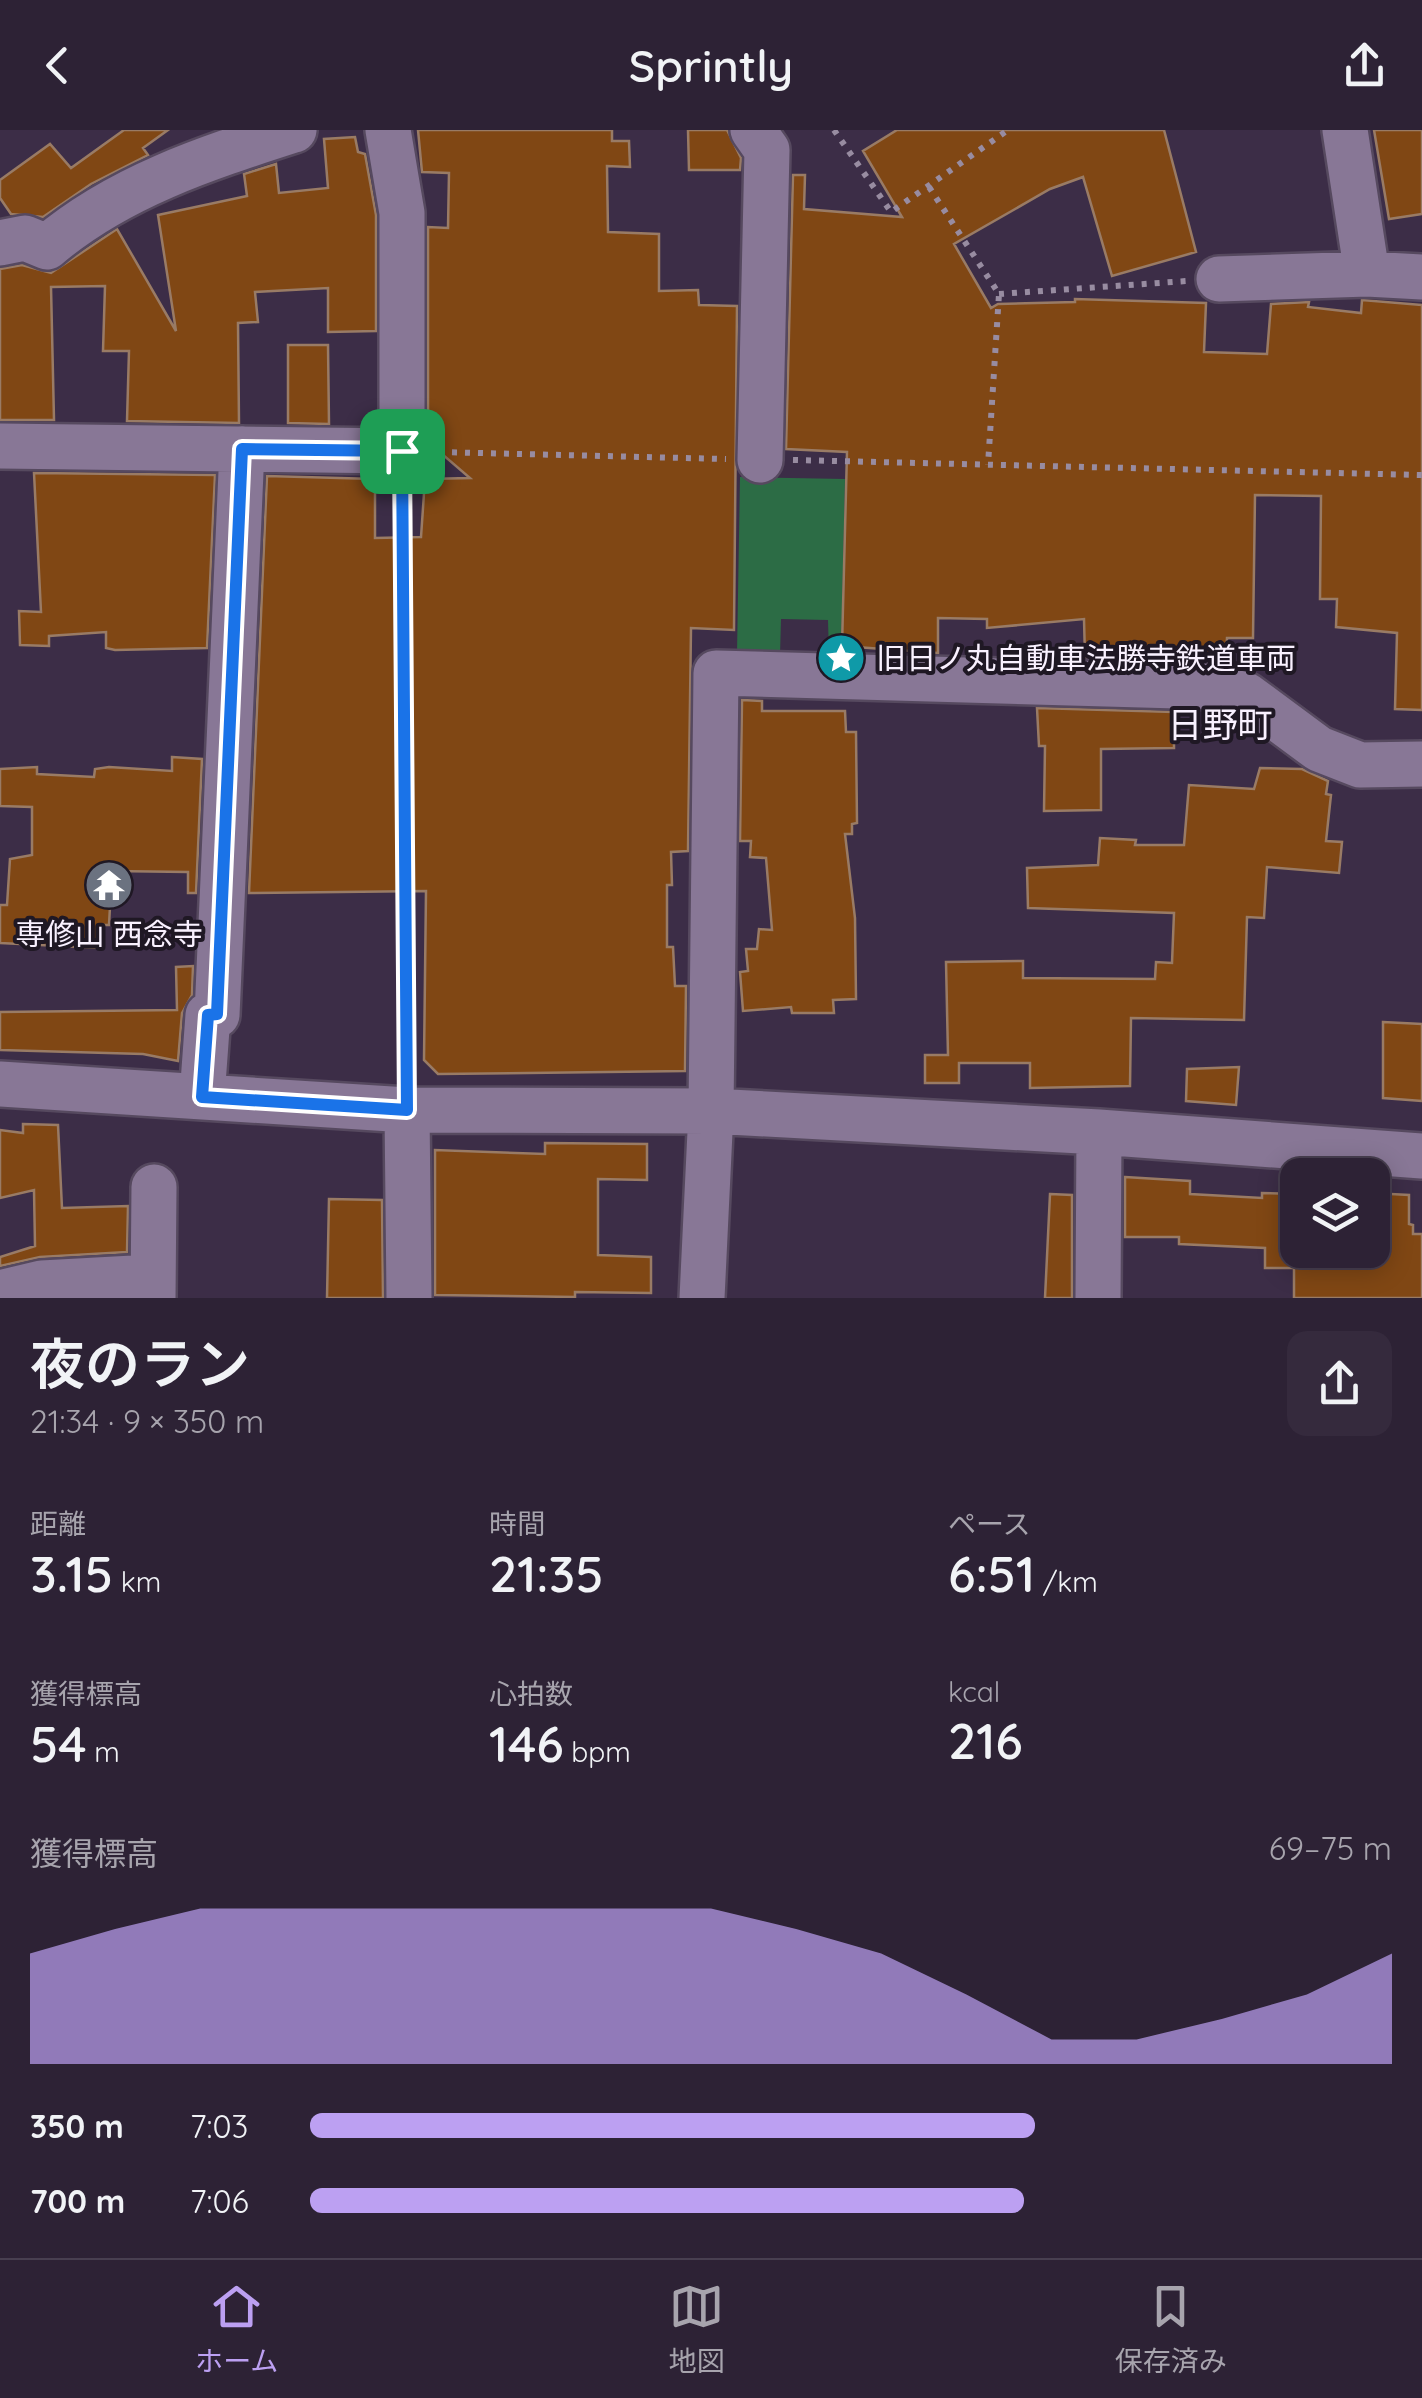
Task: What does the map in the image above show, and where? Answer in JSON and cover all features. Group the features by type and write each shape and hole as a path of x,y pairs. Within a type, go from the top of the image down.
{"street":[{"path":"0,243 25,238 47,246 68,229 172,169 294,130"},
{"path":"0,446 402,451 402,213 388,130"},
{"path":"753,130 767,150 760,460"},
{"path":"1344,130 1367,274"},
{"path":"1219,279 1422,276"},
{"path":"202,1097 208,1015 217,1014 242,449"},
{"path":"702,1298 712,1112 716,672 1214,687 1246,695 1320,749 1360,765 1422,764"},
{"path":"0,1084 407,1110 712,1112 1099,1132 1422,1156"},
{"path":"407,1110 409,1298"},
{"path":"1098,1298 1099,1132"},
{"path":"0,1293 42,1283 152,1288 154,1187"}],"path":[{"path":"834,130 891,212 1008,130"},
{"path":"930,188 998,294 988,465"},
{"path":"998,294 1219,279"},
{"path":"407,1110 402,451 1422,475"}],"green space":[{"path":"740,477 845,479 841,657 829,656 828,620 781,619 780,655 737,654"}],"building":[{"path":"124,130 168,130 143,148 148,155 91,184 43,217 11,214 0,198 0,180 50,144 71,168"},
{"path":"418,130 612,130 612,141 629,141 630,167 607,166 608,232 659,234 659,291 698,290 699,305 737,306 734,630 691,628 688,851 671,852 672,885 667,885 667,947 673,947 675,986 686,986 685,1071 438,1074 424,1060 426,891 249,893 267,476 375,479 375,538 421,537 425,479 470,478 428,442 428,227 448,228 449,173 422,172"},
{"path":"688,130 727,130 741,158 740,170 689,170"},
{"path":"897,130 1164,130 1196,252 1112,276 1083,177 1050,189 954,244 991,308 998,304 1075,299 1206,303 1204,352 1267,354 1271,304 1309,302 1308,307 1361,313 1362,300 1422,305 1422,710 1395,709 1397,633 1336,627 1337,599 1320,599 1321,496 1255,495 1253,638 1227,638 1226,663 1085,657 1084,619 987,628 987,619 938,618 938,653 842,646 847,452 786,449 793,175 805,175 804,209 902,217 863,151"},
{"path":"1374,130 1422,130 1422,214 1389,219"},
{"path":"355,137 358,152 365,154 376,215 376,331 328,332 328,288 255,292 258,322 238,323 239,423 127,421 129,351 103,351 105,286 51,287 54,420 0,420 0,269 22,265 51,273 117,229 176,331 158,215 247,196 244,174 276,164 279,193 328,188 324,139"},
{"path":"288,345 328,345 329,424 288,423"},
{"path":"34,473 215,475 207,648 115,650 106,648 106,632 49,636 49,646 20,645 19,611 41,612"},
{"path":"742,700 762,701 762,711 845,711 846,732 856,732 857,823 852,824 852,834 845,834 855,918 856,999 833,1000 834,1013 792,1013 791,1007 743,1011 740,972 748,971 746,949 757,949 759,929 772,930 766,858 750,857 751,841 740,841"},
{"path":"1037,708 1174,712 1174,748 1101,749 1101,810 1044,811 1045,746 1039,746"},
{"path":"172,757 202,759 196,893 188,893 188,872 112,871 109,925 101,925 99,948 0,943 0,905 7,905 10,859 32,855 32,807 0,806 0,769 37,767 37,774 94,777 95,769 109,767 172,771"},
{"path":"1260,768 1302,769 1328,781 1326,794 1331,795 1326,841 1342,842 1339,873 1267,867 1264,918 1247,917 1244,1020 1131,1018 1130,1086 1030,1088 1030,1063 959,1063 959,1083 925,1083 925,1055 948,1055 946,962 1023,961 1023,978 1155,979 1156,962 1172,963 1174,913 1028,908 1027,868 1098,865 1100,838 1136,840 1135,845 1184,845 1189,785 1254,789"},
{"path":"193,966 192,995 182,1013 178,1061 143,1054 0,1050 0,1012 177,1010 176,967"},
{"path":"1383,1022 1422,1024 1422,1101 1383,1098"},
{"path":"1239,1067 1236,1105 1186,1101 1187,1069"},
{"path":"23,1124 58,1125 62,1208 128,1206 127,1252 40,1257 0,1266 0,1257 35,1246 34,1190 0,1198 0,1130 23,1133"},
{"path":"545,1143 647,1144 647,1180 598,1179 598,1255 651,1257 651,1293 575,1292 575,1297 435,1295 435,1150 545,1154"},
{"path":"1125,1177 1190,1181 1190,1194 1262,1198 1262,1193 1280,1194 1280,1268 1265,1268 1265,1248 1179,1244 1179,1237 1125,1237"},
{"path":"1050,1194 1072,1195 1072,1298 1045,1298"},
{"path":"1390,1194 1409,1195 1409,1224 1413,1225 1413,1234 1422,1234 1422,1298 1294,1298 1294,1268 1390,1268"},
{"path":"329,1199 382,1200 383,1298 327,1298"}],"place":[{"name":"旧日ノ丸自動車法勝寺鉄道車両","path":"841,658"},
{"name":"専修山 西念寺","path":"109,885"}],"district":[{"name":"日野町","path":"1220,724"}],"route":[{"path":"242,449 402,451 407,1110 202,1097 208,1015 217,1014 242,449"}]}
